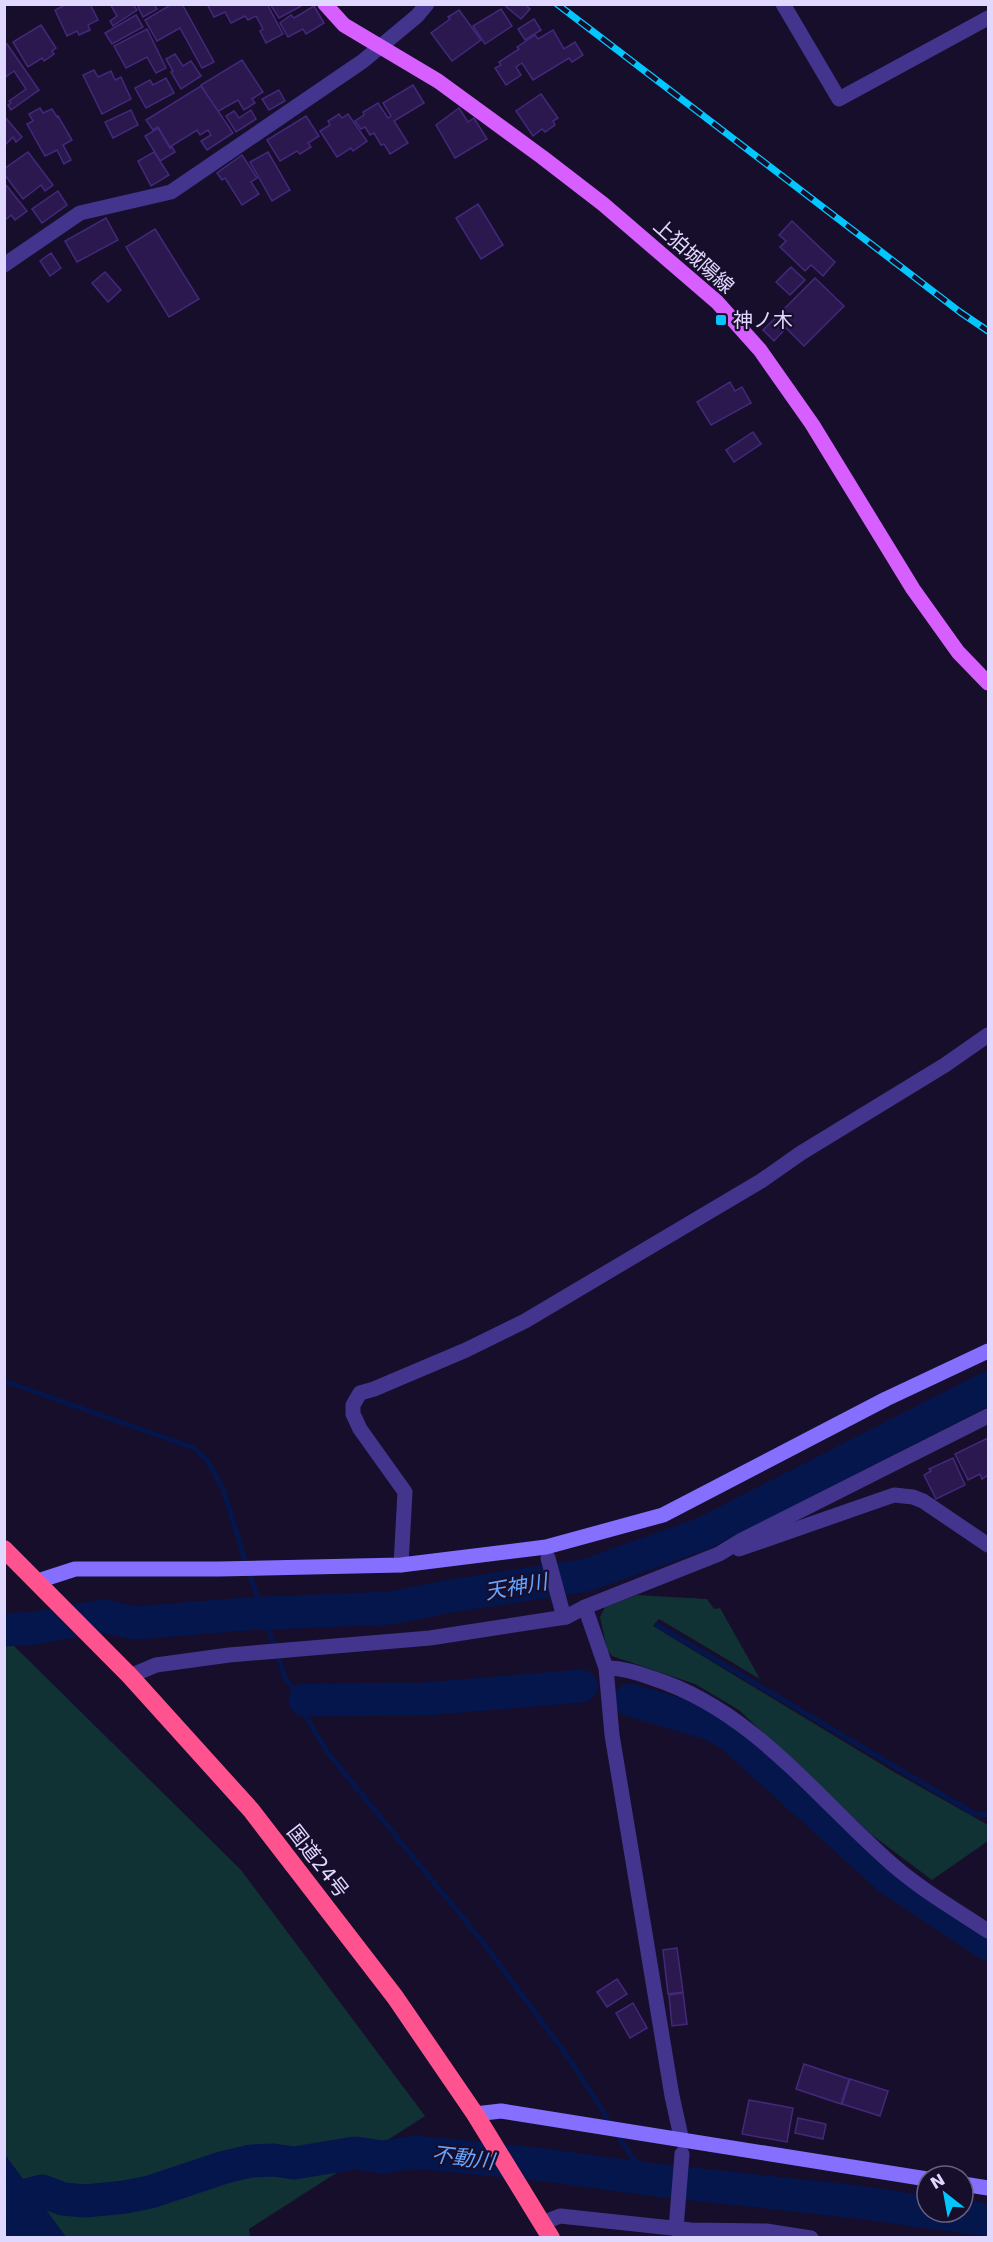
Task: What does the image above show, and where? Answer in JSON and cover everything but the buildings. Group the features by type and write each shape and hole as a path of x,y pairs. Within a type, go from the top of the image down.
{"highway":[{"name":"国道24号","path":"4,1549 130,1676 250,1810 395,1997 479,2120 546,2230"}],"main road":[{"name":"上狛城陽線","path":"325,4 344,25 438,81 542,157 603,204 717,302 760,350 812,424 913,589 958,652 988,683"}],"street":[{"path":"4,265 80,213 171,192 344,74 417,16 427,4"},
{"path":"783,4 839,99 988,18"},
{"path":"401,1565 405,1492 360,1430 353,1414 353,1405 360,1393 466,1350 525,1321 761,1181 801,1153 945,1065 988,1035"},
{"path":"38,1581 75,1569 230,1569 401,1565 547,1553 663,1515 886,1399 988,1351"},
{"path":"719,1554 742,1540 988,1416"},
{"path":"130,1676 156,1665 229,1655 430,1638 564,1614 719,1554 745,1548 894,1496 913,1497 923,1501 988,1545"},
{"path":"547,1553 564,1614"},
{"path":"585,1607 606,1668 612,1735 682,2148 685,2228"},
{"path":"606,1668 623,1668 680,1687 719,1708 780,1756 886,1859 939,1899 988,1931"},
{"path":"479,2120 501,2111 682,2148 915,2177"},
{"path":"546,2230 560,2216 685,2228 766,2231 811,2238"}],"green space":[{"path":"637,1595 707,1599 714,1609 720,1608 760,1679 659,1619 653,1626 894,1772 988,1825 988,1841 932,1880 872,1835 739,1710 695,1684 612,1656 607,1649 600,1617 605,1607"},
{"path":"4,1636 241,1870 425,2116 249,2229 250,2237 66,2237 5,2155"}],"shaded area":[{"path":"5,2155 66,2237 5,2237"}],"waterway":[{"path":"4,1381 194,1448 207,1460 224,1491 246,1564 286,1680 305,1700 306,1717 328,1753 485,1945 573,2064 612,2126"},
{"name":"天神川","path":"4,1630 35,1628 102,1616 135,1623 245,1614 390,1608 587,1575 702,1534 988,1388"},
{"name":"天神川","path":"587,1575 596,1577"},
{"path":"657,1625 973,1813 988,1815"},
{"path":"305,1700 425,1699 581,1686"},
{"path":"630,1700 711,1724 731,1735 889,1878 988,1944"},
{"path":"617,2134 647,2179"},
{"name":"不動川","path":"4,2201 42,2191 63,2199 85,2201 125,2197 150,2192 225,2167 251,2161 273,2160 294,2163 355,2153 383,2157 415,2152 546,2165 915,2210"},
{"name":"不動川","path":"975,2218 988,2220"}],"railway":[{"path":"557,4 988,331"}],"place":[{"name":"神ノ木","path":"721,320"}]}
